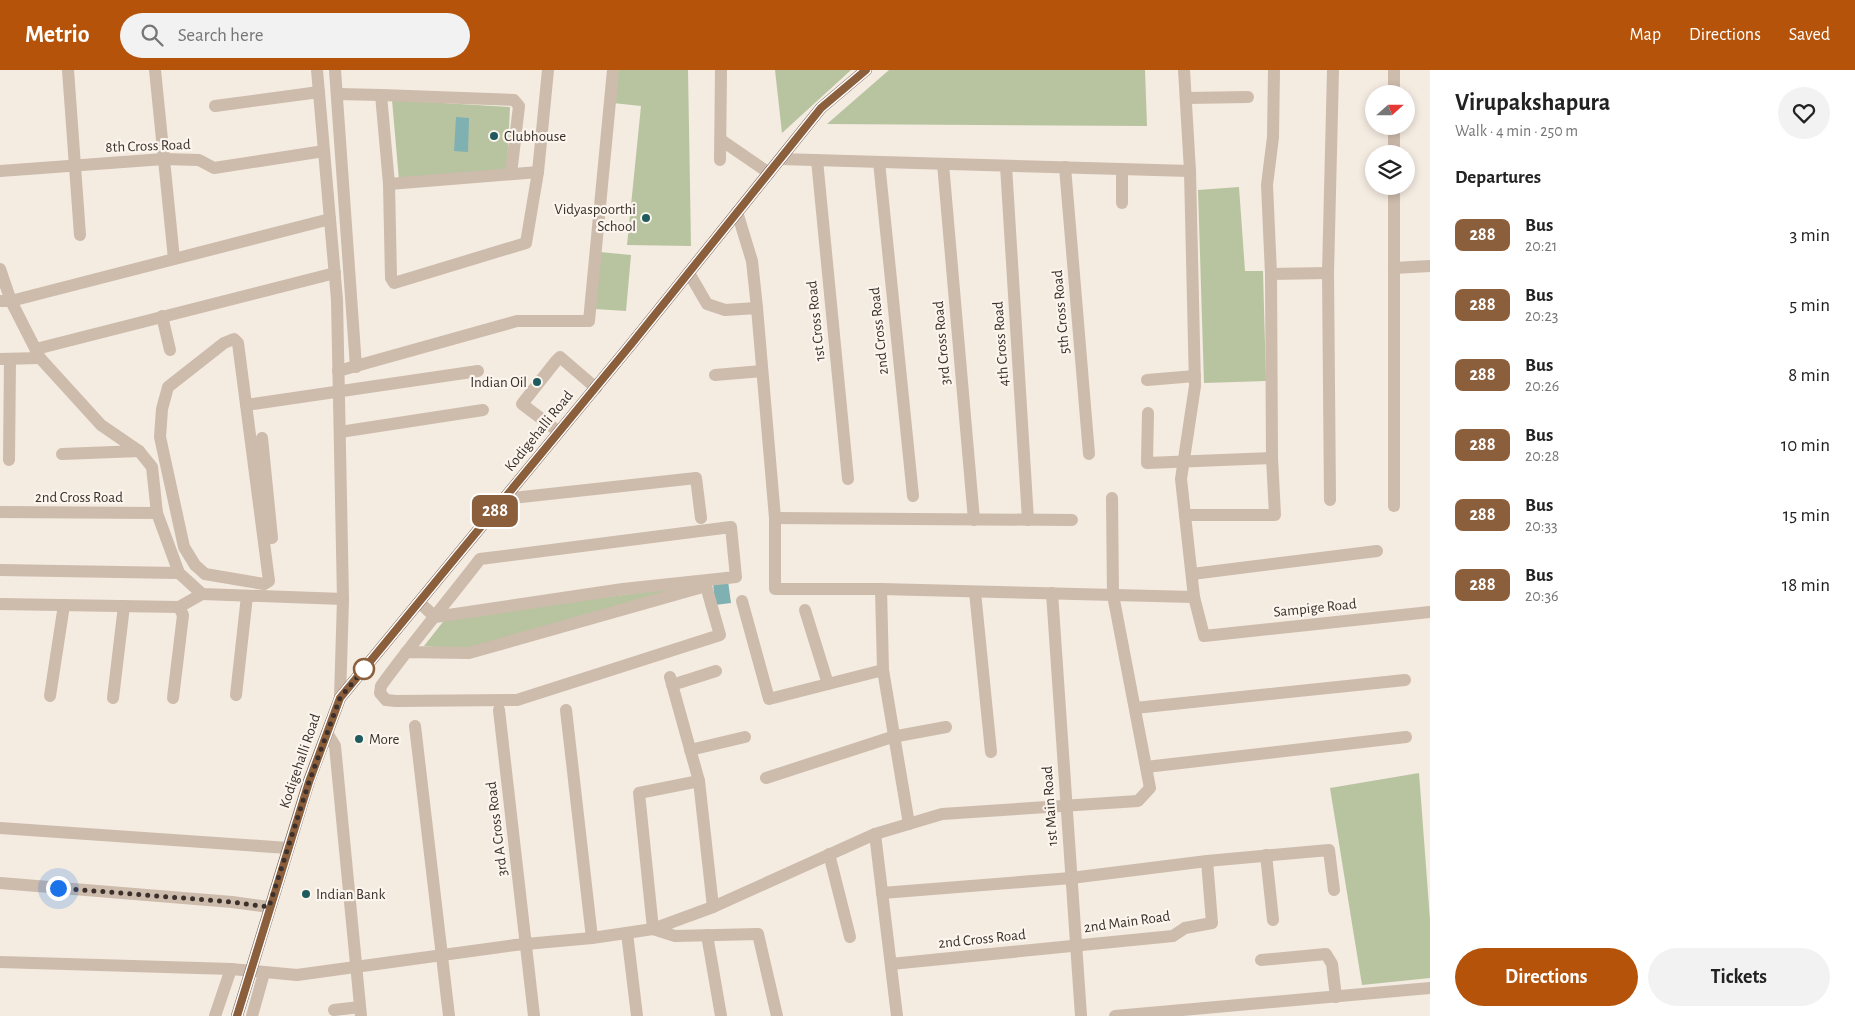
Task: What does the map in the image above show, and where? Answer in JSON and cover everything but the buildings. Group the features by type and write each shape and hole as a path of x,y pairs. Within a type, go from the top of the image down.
{"main road":[{"name":"Kodigehalli Road","path":"237,1016 288,848 340,698 596,388 821,108 866,70"}],"street":[{"path":"68,70 80,235"},
{"path":"155,70 174,259"},
{"path":"317,70 337,300 343,599 340,698"},
{"path":"336,70 356,367"},
{"path":"382,95 389,184 391,278 394,283 526,243 538,172 548,70"},
{"path":"338,371 517,321 589,321 614,70"},
{"path":"720,160 721,70"},
{"path":"737,212 752,261 757,308 775,518 775,589 881,589 1194,597 1181,479 1194,376 1190,171 1184,70"},
{"path":"1185,515 1275,515 1272,458 1271,274 1267,185 1272,137 1274,70"},
{"path":"1330,500 1328,273 1333,70"},
{"path":"1394,70 1394,85"},
{"path":"215,106 319,92"},
{"path":"338,94 514,100 519,106 512,174"},
{"path":"1186,98 1248,97"},
{"path":"321,114 339,112"},
{"path":"721,140 769,173"},
{"name":"8th Cross Road","path":"0,171 164,159 199,160 214,168 324,151"},
{"path":"780,159 1190,171"},
{"name":"1st Cross Road","path":"817,160 848,480"},
{"name":"2nd Cross Road","path":"879,162 913,496"},
{"name":"3rd Cross Road","path":"943,164 974,520"},
{"name":"4th Cross Road","path":"1006,166 1028,520"},
{"name":"5th Cross Road","path":"1065,168 1089,454"},
{"path":"1122,169 1122,203"},
{"path":"389,184 538,172"},
{"path":"1394,195 1394,506"},
{"path":"5,301 330,219"},
{"path":"1394,268 1430,266"},
{"path":"0,270 5,301 38,353 101,425 139,451 152,467 157,513 179,573 200,592 247,596 343,599"},
{"path":"9,460 5,359 38,353 162,316 334,273"},
{"path":"689,273 707,304 725,310 757,308"},
{"path":"1271,274 1328,273"},
{"path":"162,316 170,350"},
{"path":"234,339 238,343 269,581 264,584 206,574 195,565 184,547 160,437 162,409 168,387 224,344 234,339"},
{"path":"559,432 522,404 560,357 596,388"},
{"path":"246,405 478,371"},
{"path":"715,375 762,371"},
{"path":"1147,380 1194,376"},
{"path":"340,432 483,410"},
{"path":"1148,413 1147,463 1272,458"},
{"path":"262,438 277,597"},
{"path":"62,454 139,451"},
{"path":"504,499 696,478 701,518"},
{"path":"0,962 231,969 297,975 526,944 592,938 653,929 713,907 875,834 942,814 1138,801 1150,788 1113,595 1112,498"},
{"name":"2nd Cross Road","path":"0,512 157,513"},
{"path":"775,518 1072,520"},
{"path":"406,652 469,653 706,586 720,635 517,700 386,700 380,693 381,686 406,652 434,618 480,559 731,527 736,577 623,589 434,618 417,605"},
{"path":"1192,574 1377,551"},
{"path":"0,570 179,573"},
{"path":"0,604 179,607 200,592 206,574"},
{"path":"881,589 883,670 892,737 909,824"},
{"path":"975,592 991,752"},
{"name":"1st Main Road","path":"1052,594 1081,1016"},
{"path":"236,695 247,596"},
{"name":"Sampige Road","path":"1194,597 1204,636 1430,612"},
{"path":"742,601 769,699 883,670"},
{"path":"50,696 64,605"},
{"path":"113,698 124,606"},
{"path":"173,698 183,615 179,607"},
{"path":"805,610 828,684"},
{"path":"713,907 699,780 671,681 716,671"},
{"path":"1134,708 1404,680"},
{"name":"3rd A Cross Road","path":"499,710 526,944"},
{"path":"566,710 592,938"},
{"path":"415,726 449,1016"},
{"path":"766,778 892,737 946,727"},
{"path":"327,733 335,746 361,1011 334,1010"},
{"path":"690,750 745,737"},
{"path":"1146,767 1406,737"},
{"path":"653,929 639,793 699,780"},
{"path":"0,828 288,848"},
{"path":"875,834 897,1016"},
{"path":"882,893 1071,878 1207,861 1329,850 1334,890"},
{"path":"829,854 850,936"},
{"path":"1266,855 1273,920"},
{"name":"2nd Main Road","path":"1076,946 1172,936 1185,928 1212,923 1207,861"},
{"path":"0,883 232,902 269,907"},
{"path":"653,929 675,936 758,934 777,1016"},
{"path":"627,933 637,1016"},
{"path":"706,935 721,1016"},
{"path":"526,944 534,1016"},
{"name":"2nd Cross Road","path":"891,964 1076,946"},
{"path":"1261,960 1326,954 1332,964 1336,996"},
{"path":"215,1016 231,969"},
{"path":"252,1016 264,973"},
{"path":"1115,1016 1430,988"}],"green space":[{"path":"616,70 688,70 691,246 627,245 641,106 613,103"},
{"path":"775,70 851,70 782,133"},
{"path":"889,70 1145,70 1147,126 827,124"},
{"path":"392,100 510,107 507,169 399,180"},
{"path":"1239,187 1245,271 1263,271 1266,381 1204,383 1198,190"},
{"path":"600,252 631,255 626,311 595,309"},
{"path":"706,584 468,650 424,646 446,618"},
{"path":"1419,773 1430,920 1430,978 1362,985 1330,788"}],"water":[{"path":"456,117 469,118 468,152 454,151"},
{"path":"728,581 731,603 715,605 713,582"}],"bus line":[{"name":"288","path":"237,1016 309,782 340,698 633,342 821,108 866,70"}],"place":[{"name":"Clubhouse","path":"494,136"},
{"name":"Vidyaspoorthi School","path":"646,218"},
{"name":"Indian Oil","path":"537,382"},
{"name":"More","path":"359,739"},
{"name":"Indian Bank","path":"306,894"}],"route":[{"path":"58,888 232,902 269,907 309,782 340,698 364,669"}]}
